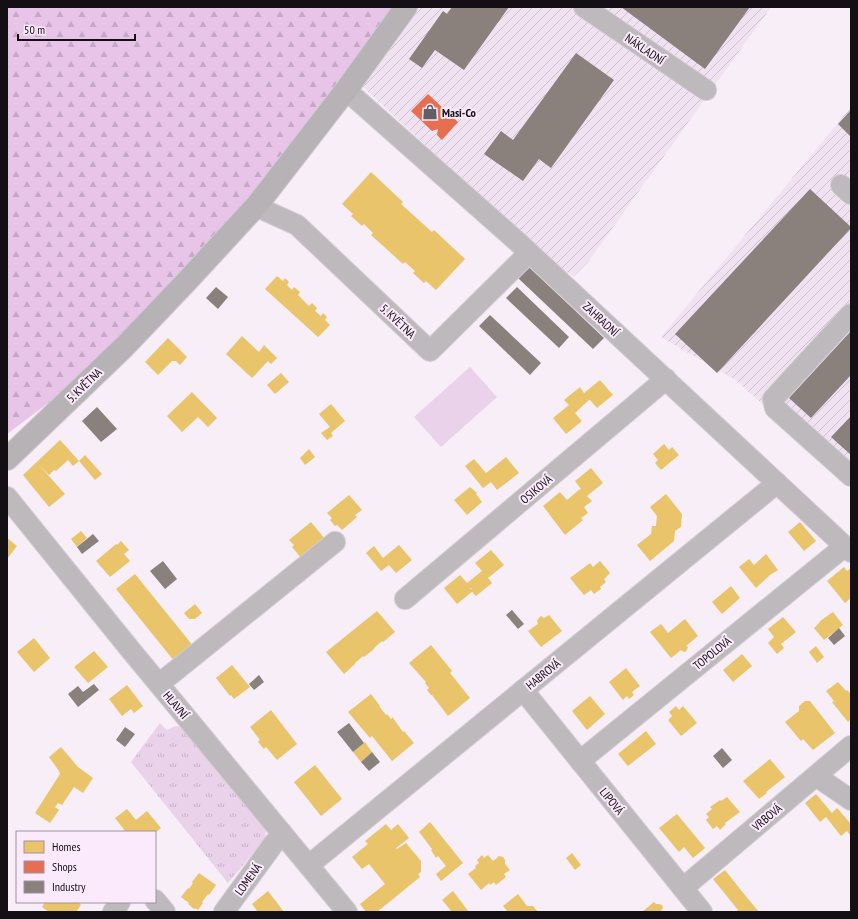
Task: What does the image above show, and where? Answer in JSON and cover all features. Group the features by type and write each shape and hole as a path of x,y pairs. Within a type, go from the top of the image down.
{"main road":[{"name":"5. KVĚTNA","path":"7,459 124,347 193,275 257,204 346,90 406,7"}],"street":[{"name":"NÁKLADNÍ","path":"584,7 706,90"},
{"name":"ZAHRADNÍ","path":"346,90 529,253 848,549"},
{"name":"5. KVĚTNA","path":"257,204 264,210 296,225 430,351 529,253"},
{"path":"851,314 773,399 776,408 851,476"},
{"name":"OSIKOVÁ","path":"405,599 666,379"},
{"name":"HABROVÁ","path":"309,864 777,483"},
{"name":"HLAVNÍ","path":"7,497 159,684 277,840 309,864 346,912"},
{"path":"159,684 335,542"},
{"name":"TOPOLOVÁ","path":"580,761 848,549"},
{"name":"LIPOVÁ","path":"522,690 702,912"},
{"name":"VRBOVÁ","path":"683,888 851,746"},
{"path":"816,776 851,800"},
{"name":"LOMENÁ","path":"224,912 277,840"},
{"path":"156,901 165,912"},
{"path":"113,912 119,903"}],"shaded area":[{"path":"421,7 771,7 588,262 574,276 551,263 363,87"},
{"path":"851,107 851,485 737,381 661,337"}],"green space":[{"path":"7,7 394,7 261,188 83,377 7,434"},
{"path":"470,367 497,397 441,447 414,417"},
{"path":"160,723 167,730 179,726 184,727 266,828 265,839 228,883 131,762"}],"building: Homes":[{"path":"371,172 403,202 401,204 432,232 434,230 465,259 436,290 426,281 424,283 413,273 415,271 405,262 403,264 371,235 373,233 364,224 362,226 351,216 353,214 342,204"},
{"path":"277,276 283,281 285,278 289,282 287,285 292,290 294,287 300,292 298,295 309,306 312,303 317,308 315,311 321,316 323,313 327,317 325,320 330,325 318,337 265,289"},
{"path":"242,336 259,352 264,345 277,358 271,364 268,361 252,378 226,354"},
{"path":"168,338 187,357 180,365 176,361 172,361 158,375 145,362"},
{"path":"281,373 289,382 275,394 267,385"},
{"path":"600,380 613,395 597,408 589,400 575,413 582,421 566,434 553,418 569,405 564,400 580,387 584,393"},
{"path":"192,392 217,418 208,427 198,417 182,432 167,416"},
{"path":"331,404 345,421 331,433 333,436 327,440 321,433 330,427 319,414"},
{"path":"60,440 79,461 73,466 68,460 49,475 39,465 65,494 49,507 23,475"},
{"path":"664,444 669,450 672,447 679,455 661,470 655,463 658,460 653,454"},
{"path":"309,449 315,457 305,465 300,458"},
{"path":"85,455 102,474 95,480 79,461"},
{"path":"506,457 519,473 497,490 491,482 483,488 465,466 474,459 486,473"},
{"path":"591,468 603,483 587,496 592,501 584,507 588,513 581,518 583,520 565,535 543,506 560,492 567,500 580,490 581,489 575,481"},
{"path":"470,487 477,493 476,494 482,502 467,515 454,500"},
{"path":"666,494 682,514 681,527 675,531 674,541 650,561 637,545 651,534 652,526 656,526 657,516 650,507"},
{"path":"349,495 362,510 355,515 357,517 342,530 337,525 335,526 330,520 332,518 327,513"},
{"path":"311,522 325,539 302,559 292,547 294,545 289,540"},
{"path":"800,522 816,541 804,551 788,532"},
{"path":"81,531 87,538 77,547 71,539"},
{"path":"7,538 17,546 7,559"},
{"path":"121,541 129,550 124,554 130,561 110,577 96,561"},
{"path":"399,545 412,560 396,573 389,565 381,571 366,553 374,546 383,558"},
{"path":"491,550 504,565 488,578 492,583 476,596 472,591 457,604 444,588 460,575 467,583 482,571 475,563"},
{"path":"766,554 778,570 756,588 739,567 749,559 754,565"},
{"path":"600,561 610,573 604,579 606,582 600,587 601,589 594,594 591,590 584,595 570,578 590,563 593,567"},
{"path":"844,567 847,571 850,569 851,570 851,598 845,603 827,581"},
{"path":"135,574 194,647 175,662 116,589"},
{"path":"731,586 740,598 722,614 712,602"},
{"path":"195,604 202,613 195,619 189,619 184,613"},
{"path":"377,611 395,632 364,657 363,656 344,674 326,652"},
{"path":"833,612 843,625 824,640 814,628 820,621"},
{"path":"549,615 562,631 541,647 528,631 538,624 537,620 541,616 544,618"},
{"path":"783,617 796,632 781,644 784,648 777,654 768,643 774,637 768,629"},
{"path":"685,619 698,636 686,646 688,647 685,652 681,650 671,658 650,632 661,624 668,633"},
{"path":"34,638 50,658 34,672 17,652"},
{"path":"431,645 452,671 450,673 470,698 448,716 427,690 429,688 425,683 426,682 409,663"},
{"path":"816,646 824,657 817,663 809,652"},
{"path":"94,651 108,667 88,683 74,667"},
{"path":"742,654 752,666 733,682 723,670"},
{"path":"232,665 250,687 234,699 216,678"},
{"path":"626,668 640,686 632,692 634,695 629,699 627,696 623,700 609,682"},
{"path":"838,682 851,694 851,719 848,722 832,702 834,701 826,691"},
{"path":"127,685 143,706 134,713 131,709 122,716 109,699"},
{"path":"371,694 386,715 387,714 391,719 393,717 403,732 404,731 414,743 392,761 372,736 370,738 348,712"},
{"path":"590,696 605,714 587,730 572,711"},
{"path":"805,701 810,701 835,733 813,750 803,739 801,741 785,722 799,711 799,706"},
{"path":"676,706 679,710 683,706 697,723 681,736 668,720 672,716 669,712"},
{"path":"271,710 297,744 277,760 266,747 264,749 258,742 260,740 250,727"},
{"path":"646,731 656,744 628,766 618,754"},
{"path":"365,742 372,752 361,762 353,752"},
{"path":"61,747 78,767 93,778 83,793 74,787 62,805 58,803 55,807 59,810 50,823 35,813 60,774 49,757"},
{"path":"770,759 785,777 759,799 743,781"},
{"path":"315,765 342,799 321,816 294,782"},
{"path":"816,794 832,813 837,808 851,824 851,836 847,831 841,836 826,817 820,822 805,803"},
{"path":"727,797 740,812 725,823 726,824 720,830 717,826 713,829 706,820 709,817 706,814 712,809 710,807"},
{"path":"127,809 136,820 147,811 161,828 156,832 125,831 115,818"},
{"path":"677,814 705,848 693,858 684,847 679,852 659,828"},
{"path":"430,822 463,863 441,881 436,874 446,866 438,856 436,858 431,850 432,849 419,832"},
{"path":"386,824 391,830 398,824 409,838 396,848 397,849 406,843 421,861 421,872 418,874 420,877 377,912 366,912 360,904 385,884 369,864 362,869 352,857 368,844 365,841"},
{"path":"572,853 581,865 575,870 566,858"},
{"path":"482,855 484,858 488,855 493,861 499,856 503,857 505,864 510,870 504,874 506,877 496,885 494,882 490,885 489,883 481,890 468,874 476,868 475,866 479,863 477,860"},
{"path":"725,870 759,912 736,912 738,910 713,879"},
{"path":"199,873 216,885 202,902 203,903 198,910 195,908 194,909 181,897 188,888 189,889"},
{"path":"268,891 284,912 255,912 257,911 252,904"},
{"path":"453,891 469,912 452,912 442,900"},
{"path":"518,894 527,906 533,906 538,912 508,912 503,906"},
{"path":"654,902 662,905 662,912 642,912"},
{"path":"44,903 79,903 81,905 76,912 49,912 42,907"}],"building: Shops":[{"path":"428,94 458,122 442,140 437,135 438,129 432,131 411,111"}],"building: Industry":[{"path":"452,7 509,7 464,70 435,50 422,68 409,59 443,11 447,14"},
{"path":"621,7 750,7 705,69"},
{"path":"576,53 614,80 551,168 539,159 523,181 484,154 501,131 513,140"},
{"path":"851,110 851,137 838,124"},
{"path":"810,189 851,228 717,373 675,334"},
{"path":"529,267 604,338 593,349 518,278"},
{"path":"216,287 228,297 218,309 206,298"},
{"path":"517,287 569,337 559,348 506,298"},
{"path":"490,315 541,363 530,375 479,326"},
{"path":"851,331 851,375 811,418 789,398"},
{"path":"97,407 117,429 101,442 82,421"},
{"path":"851,416 851,455 831,437"},
{"path":"93,534 99,541 82,554 77,547"},
{"path":"163,561 177,579 165,589 150,571"},
{"path":"512,610 524,624 518,629 506,615"},
{"path":"839,628 845,636 834,645 828,638"},
{"path":"259,675 264,682 254,690 249,684"},
{"path":"94,684 99,690 78,707 68,694 78,686 83,692"},
{"path":"349,723 364,743 353,752 337,732"},
{"path":"125,727 135,734 125,747 116,740"},
{"path":"722,748 732,760 723,768 713,756"},
{"path":"372,752 380,762 369,771 361,762"}],"place":[{"name":"Masi-Co","path":"430,112"}]}
